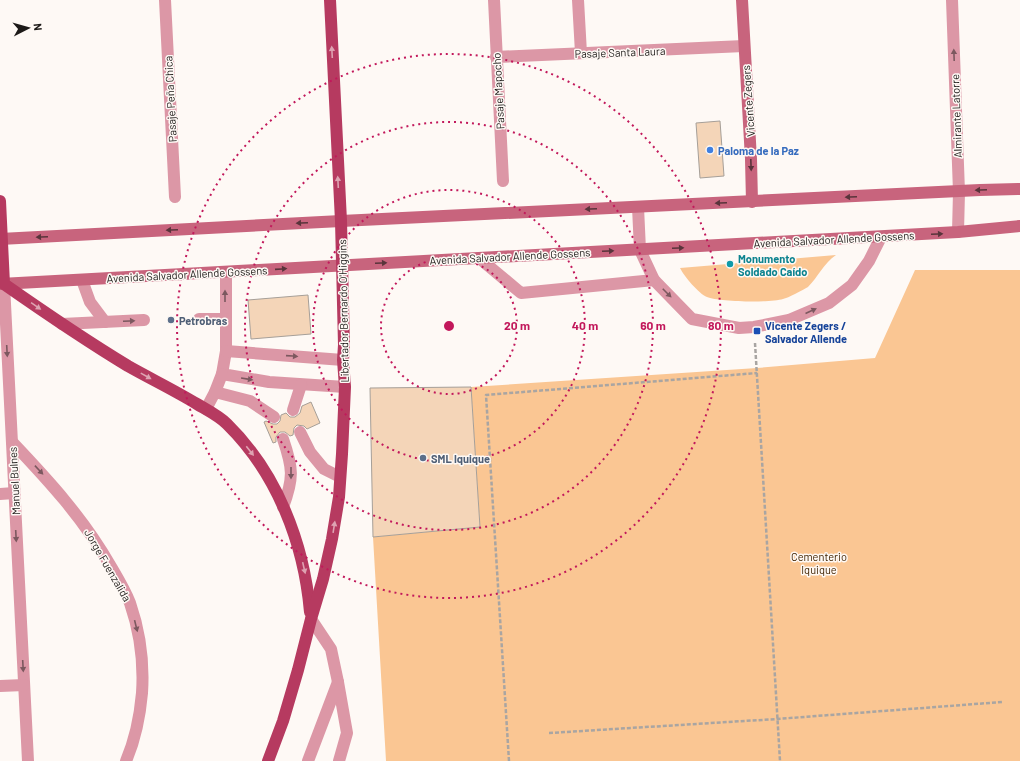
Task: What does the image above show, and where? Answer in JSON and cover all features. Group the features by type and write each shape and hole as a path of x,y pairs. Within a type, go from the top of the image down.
{"main road":[{"name":"Libertador Bernardo O'Higgins","path":"268,761 283,721 323,579 332,539 340,476 345,387 343,360 344,346 341,221 330,0"},
{"name":"Vicente Zegers","path":"742,0 752,202"},
{"path":"1,239 341,221 1020,190"},
{"name":"Manuel Bulnes","path":"0,201 2,284"},
{"name":"Avenida Salvador Allende Gossens","path":"2,284 881,237 1020,226"},
{"name":"Libertador Bernardo O'Higgins","path":"2,284 128,366 206,409 226,423 251,451 265,473 283,507 297,543 304,568 309,593 311,619"}],"street":[{"name":"Pasaje Peña Chica","path":"165,0 175,197"},
{"name":"Pasaje Mapocho","path":"494,0 503,181"},
{"path":"578,0 581,53"},
{"name":"Almirante Latorre","path":"952,0 959,192 958,232"},
{"name":"Pasaje Santa Laura","path":"496,57 744,46"},
{"path":"638,207 640,250 654,280 692,318 739,328 754,327 789,320 829,303 852,285 869,261 881,237"},
{"path":"479,258 521,293 654,280"},
{"path":"206,409 216,392 222,374 226,351 226,272"},
{"path":"82,280 90,302 105,322"},
{"name":"Manuel Bulnes","path":"2,284 12,442 28,761"},
{"path":"199,319 226,319"},
{"path":"62,324 144,320"},
{"path":"226,351 343,360"},
{"path":"222,374 269,382 345,387"},
{"path":"293,410 301,385"},
{"path":"216,392 250,402 274,418"},
{"path":"300,432 310,452 324,469 340,476"},
{"path":"283,507 290,487 291,470 290,456 284,439"},
{"name":"Jorge Fuenzalida","path":"12,442 62,495 85,525 101,550 129,602 137,628 143,681 141,707 136,732 126,761"},
{"path":"0,494 14,493"},
{"path":"311,619 331,649 338,682 347,733 339,761"},
{"path":"308,761 338,682"},
{"path":"0,686 24,685"}],"path":[{"path":"754,327 780,761"},
{"path":"509,761 486,395 757,373"},
{"path":"549,733 777,719 1002,702"}],"green space":[{"path":"836,255 828,262 808,287 785,298 767,301 733,301 707,297 692,284 680,268"},
{"name":"Cementerio Iquique","path":"915,270 1020,270 1020,761 386,761 373,537 480,527 471,387 757,368 875,358"}],"building":[{"name":"Paloma de la Paz","path":"720,121 724,176 700,178 696,123"},
{"path":"308,295 311,334 251,339 248,300"},
{"name":"SML Iquique","path":"471,387 480,527 373,537 370,388"},
{"path":"311,402 320,423 307,429 304,426 297,425 294,428 293,435 290,436 285,432 280,432 276,437 276,442 273,443 264,422 266,421 277,424 280,421 281,415 286,413 290,417 295,417 300,413 302,406"}],"place":[{"name":"Paloma de la Paz","path":"710,150"},
{"name":"Monumento Soldado Caído","path":"730,264"},
{"name":"Petrobras","path":"171,320"},
{"name":"Vicente Zegers / Salvador Allende","path":"757,331"},
{"name":"SML Iquique","path":"423,458"}]}
